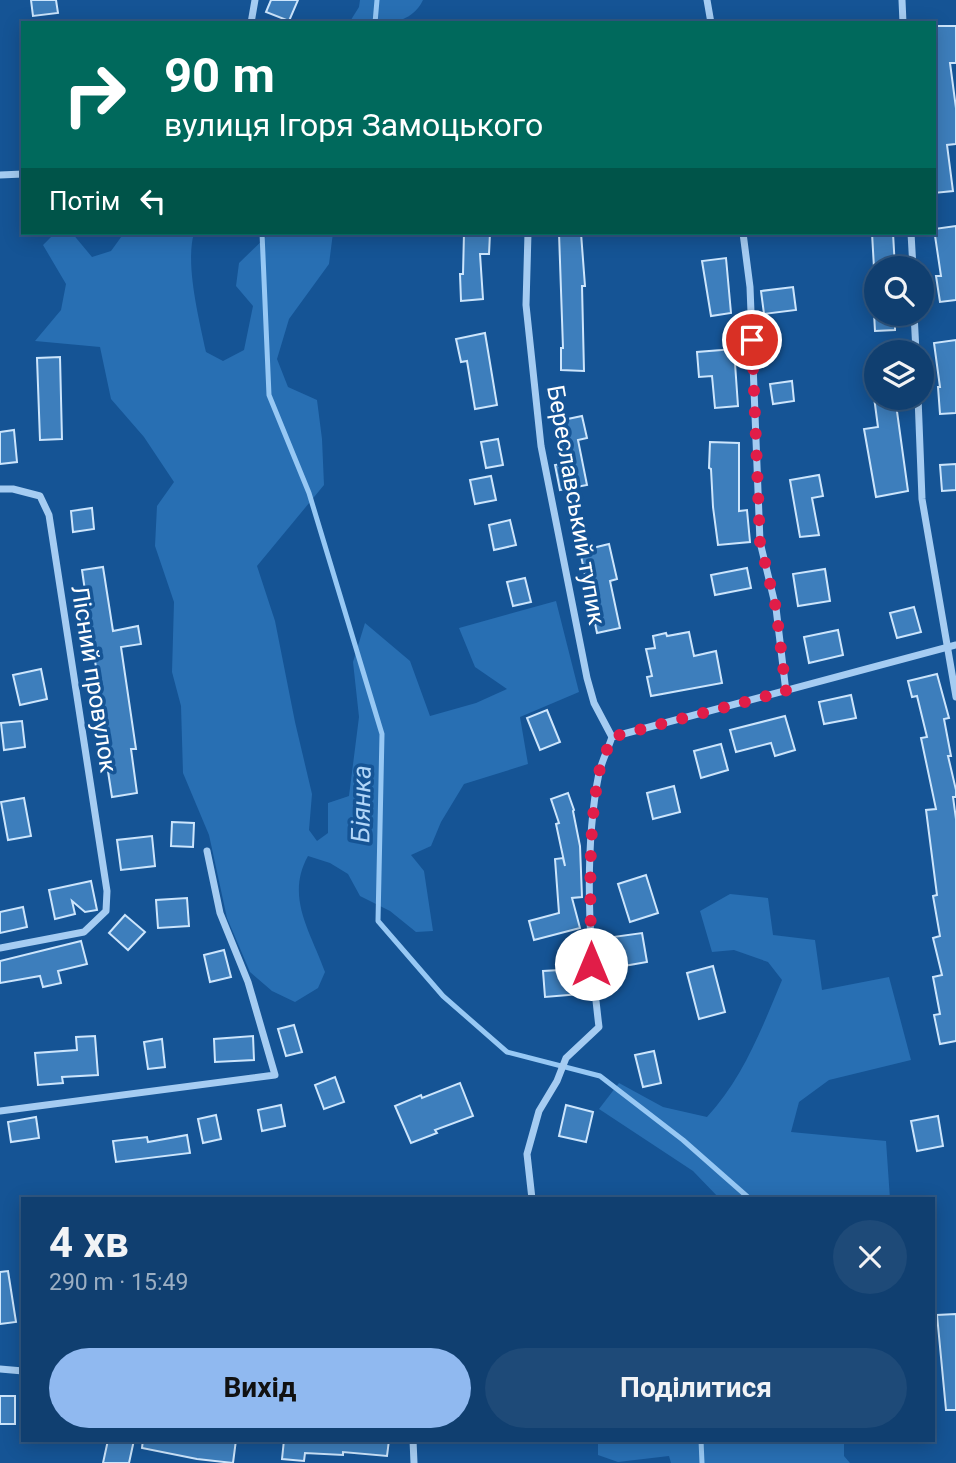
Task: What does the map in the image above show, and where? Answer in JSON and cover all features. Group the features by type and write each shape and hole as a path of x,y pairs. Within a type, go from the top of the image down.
{"street":[{"path":"251,21 255,0"},
{"path":"707,0 711,21"},
{"path":"902,0 903,21"},
{"path":"0,175 21,174"},
{"name":"Береславський тупик","path":"528,235 526,305 541,446 587,678 594,703 612,737"},
{"path":"743,235 750,287 760,542 776,608 786,691"},
{"path":"911,235 912,256"},
{"path":"919,410 922,499 956,697"},
{"name":"Лісний провулок","path":"0,489 13,489 40,496 49,515 107,891 106,911 84,932 0,948"},
{"path":"532,1197 527,1154 539,1111 557,1081 566,1058 599,1027 591,964 591,863 599,770 612,737 956,645"},
{"path":"0,1111 275,1075 248,982 220,913 207,851"},
{"path":"0,1369 21,1371"},
{"path":"414,1442 414,1463"}],"shaded area":[{"path":"360,0 423,0 409,16 396,21 350,21"},
{"path":"53,235 74,235 92,257 111,251 123,235 194,235 192,276 206,352 223,361 244,350 253,306 236,286 239,263 268,235 333,235 329,264 289,319 277,359 288,387 317,400 324,485 257,566 275,621 312,794 309,830 317,841 328,833 328,803 349,796 359,717 353,662 365,623 410,661 430,716 476,703 507,689 475,667 459,628 556,601 579,692 520,717 528,764 464,784 441,822 431,846 411,855 424,871 433,931 416,932 390,911 360,896 348,874 330,863 308,856 299,886 300,900 307,929 325,972 318,988 295,1002 272,991 250,972 227,918 209,835 183,773 181,706 172,672 174,602 155,546 157,506 174,482 144,437 111,399 100,347 35,341 61,310 66,284 43,245"},
{"path":"730,894 768,898 773,935 815,940 822,990 889,977 911,1060 829,1080 799,1102 791,1132 886,1141 890,1197 718,1197 693,1171 599,1109 619,1083 663,1107 707,1117 731,1086 750,1052 782,980 768,962 734,950 712,952 700,911"},
{"path":"598,1442 844,1442 844,1456 850,1463 671,1463 669,1456 618,1462 598,1455"}],"building":[{"path":"31,0 56,0 58,13 33,16"},
{"path":"271,0 298,0 289,21 266,12"},
{"path":"936,26 956,26 956,63 950,63 956,108 956,144 947,145 953,191 936,193"},
{"path":"956,226 956,300 940,302 936,276 941,276 936,229"},
{"path":"464,235 490,235 489,254 480,254 483,299 461,301 460,274 463,274"},
{"path":"559,235 581,235 585,286 582,286 584,371 561,370 563,348"},
{"path":"872,235 893,235 894,256 873,256"},
{"path":"726,258 731,313 711,316 702,261"},
{"path":"793,287 796,310 764,314 761,291"},
{"path":"875,326 895,326 895,330 875,331"},
{"path":"485,333 497,405 475,409 467,361 461,362 456,339"},
{"path":"956,340 956,413 940,414 940,387 934,343"},
{"path":"734,349 738,406 715,408 712,376 699,377 697,352"},
{"path":"60,357 62,439 40,440 37,358"},
{"path":"792,381 794,401 773,404 770,384"},
{"path":"876,410 897,410 908,491 876,497 864,429 878,427"},
{"path":"582,416 587,438 578,440 587,485 560,490 555,465 567,463 558,421"},
{"path":"14,430 17,462 0,464 0,432"},
{"path":"498,439 503,465 486,468 481,442"},
{"path":"710,442 739,443 739,511 747,510 750,542 718,545 709,468"},
{"path":"956,464 956,490 942,491 940,465"},
{"path":"819,475 823,496 812,498 819,535 800,537 790,480"},
{"path":"491,476 496,500 475,504 470,480"},
{"path":"92,508 94,529 73,532 71,511"},
{"path":"510,520 516,545 494,550 489,525"},
{"path":"609,544 617,579 610,581 620,628 597,633 580,551"},
{"path":"103,567 113,631 138,626 141,644 121,647 136,749 131,749 137,793 112,797 107,765 110,765 82,570"},
{"path":"747,568 751,588 715,595 711,575"},
{"path":"825,569 830,601 798,606 793,574"},
{"path":"525,578 531,602 513,606 507,582"},
{"path":"914,607 921,632 897,638 890,613"},
{"path":"838,630 843,655 809,663 804,637"},
{"path":"689,632 694,656 716,651 722,683 651,696 647,677 652,676 646,649 655,648 653,636"},
{"path":"41,669 47,699 20,705 13,675"},
{"path":"937,674 949,718 944,719 951,756 948,756 956,790 956,797 953,797 956,819 956,1041 940,1044 934,1015 940,1014 933,977 942,975 933,938 940,936 933,896 937,895 926,810 936,809 921,738 927,737 917,696 912,697 908,681"},
{"path":"851,695 856,718 824,724 819,702"},
{"path":"547,710 560,742 540,750 527,718"},
{"path":"785,716 795,750 775,756 771,743 736,752 730,730"},
{"path":"22,721 25,747 4,750 1,723"},
{"path":"721,744 728,770 701,778 694,751"},
{"path":"674,786 680,812 653,819 647,793"},
{"path":"568,793 580,846 582,897 572,898 580,928 534,940 529,921 559,913 555,859 563,858 565,866 556,824 559,823 551,799"},
{"path":"24,798 31,836 8,840 1,802"},
{"path":"172,822 194,823 193,847 171,846"},
{"path":"152,836 155,866 121,870 117,840"},
{"path":"646,875 658,913 630,922 618,884"},
{"path":"91,881 97,910 85,912 72,901 75,914 55,919 49,890"},
{"path":"187,898 189,926 158,928 156,900"},
{"path":"23,907 27,927 0,933 0,912"},
{"path":"125,915 145,932 128,950 109,933"},
{"path":"642,933 647,962 618,967 613,937"},
{"path":"81,941 87,964 58,971 61,983 43,987 40,976 0,983 0,961"},
{"path":"224,950 231,977 210,982 204,955"},
{"path":"713,966 725,1012 699,1019 687,973"},
{"path":"578,969 580,994 545,997 543,971"},
{"path":"294,1025 302,1052 286,1056 278,1029"},
{"path":"95,1036 98,1075 62,1077 63,1083 38,1085 35,1053 77,1050 76,1037"},
{"path":"253,1036 254,1060 215,1062 214,1039"},
{"path":"162,1039 165,1067 148,1069 144,1042"},
{"path":"654,1051 661,1083 643,1087 635,1055"},
{"path":"335,1077 344,1102 324,1109 315,1085"},
{"path":"460,1083 473,1116 435,1130 437,1133 411,1143 395,1106"},
{"path":"281,1105 285,1126 262,1131 258,1110"},
{"path":"566,1105 593,1112 586,1142 559,1136"},
{"path":"216,1115 221,1139 203,1143 198,1119"},
{"path":"938,1116 943,1146 917,1151 911,1121"},
{"path":"36,1117 39,1138 11,1142 8,1122"},
{"path":"187,1135 190,1153 116,1162 113,1141 147,1137 148,1142"},
{"path":"8,1271 16,1322 0,1324 0,1272"},
{"path":"956,1314 956,1410 946,1410 937,1315"},
{"path":"0,1396 15,1396 15,1424 0,1424"},
{"path":"108,1442 134,1442 129,1463 103,1463"},
{"path":"143,1442 236,1442 233,1463 142,1448"},
{"path":"284,1442 389,1442 387,1456 343,1452 343,1455 305,1453 304,1461 282,1459"}],"waterway":[{"name":"Біянка","path":"375,21 377,0"},
{"name":"Біянка","path":"262,235 269,395 309,493 382,734 378,921 443,996 507,1052 600,1076 683,1140 748,1197"},
{"name":"Біянка","path":"701,1442 702,1463"}],"route":[{"path":"591,964 594,811 599,770 612,737 786,691 776,608 760,542 752,340"}]}
